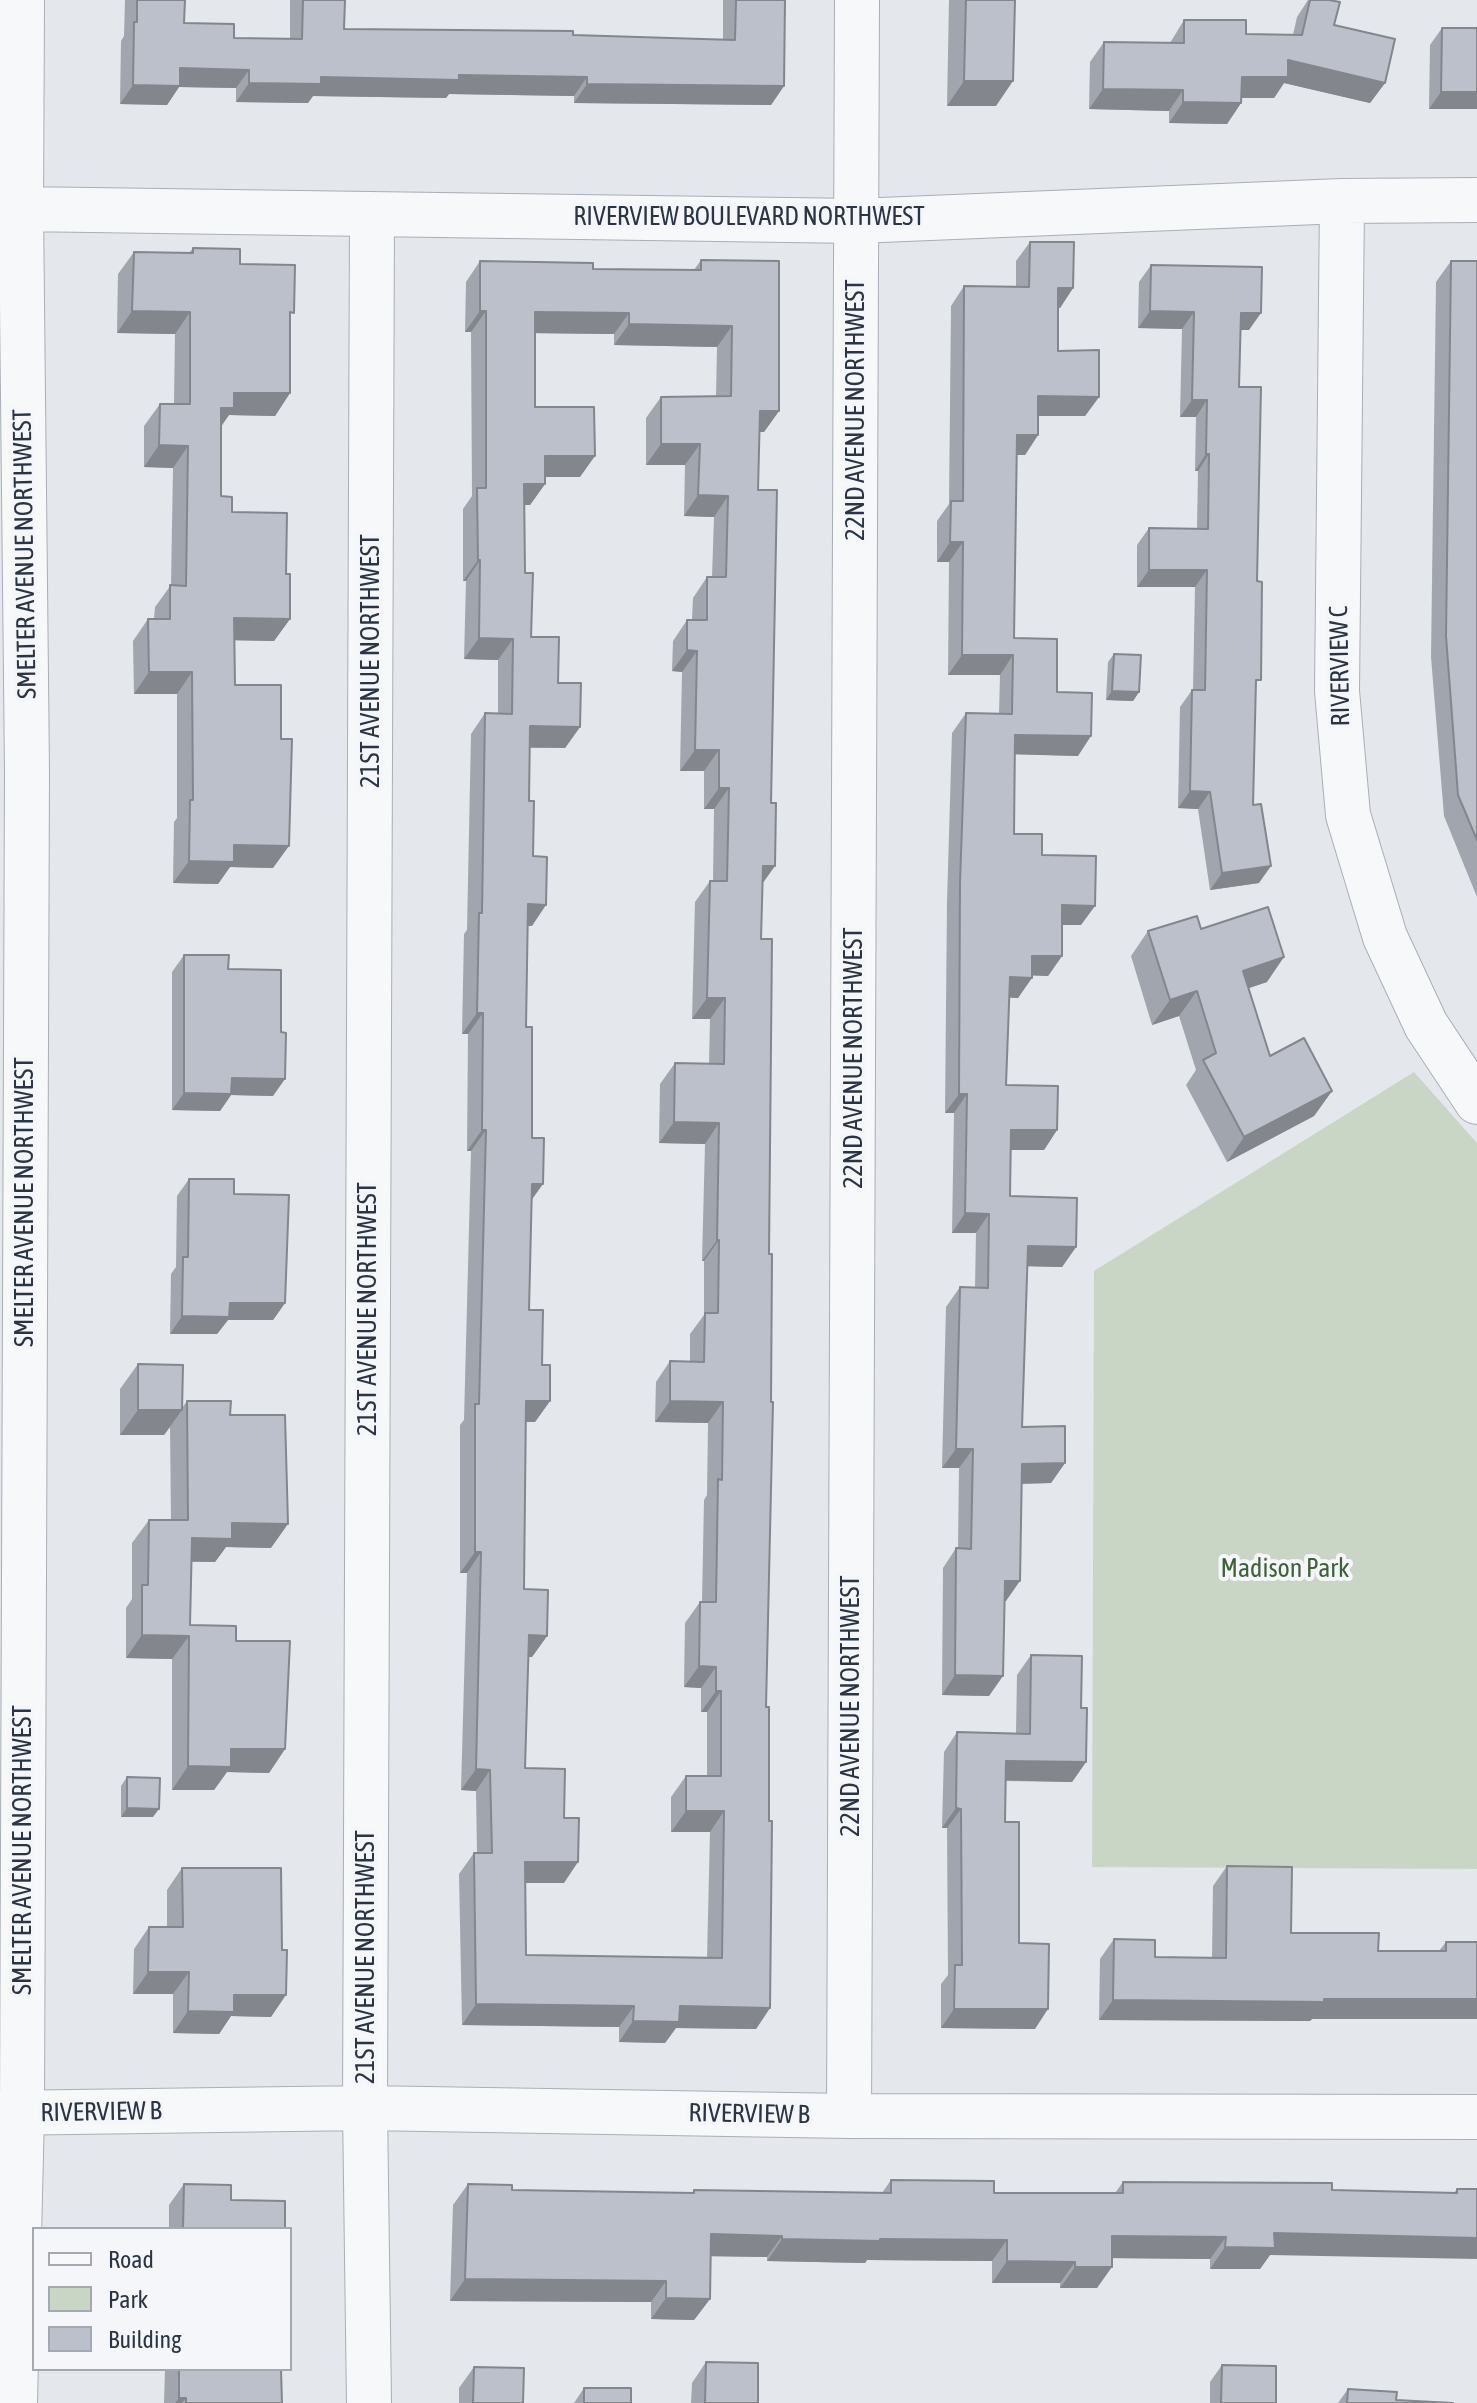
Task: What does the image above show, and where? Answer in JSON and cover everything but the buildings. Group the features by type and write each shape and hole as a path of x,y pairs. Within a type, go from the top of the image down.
{"street":[{"name":"SMELTER AVENUE NORTHWEST","path":"15,2403 11,2113 27,772 21,209 11,120 22,0"},
{"name":"22ND AVENUE NORTHWEST","path":"849,2116 857,0"},
{"name":"RIVERVIEW BOULEVARD NORTHWEST","path":"21,209 857,221 1342,201 1477,200"},
{"name":"RIVERVIEW C","path":"1342,201 1337,691 1348,815 1385,937 1426,1025 1477,1102"},
{"name":"21ST AVENUE NORTHWEST","path":"369,2403 365,2108 372,215"},
{"name":"RIVERVIEW B","path":"11,2113 365,2108 849,2116 1477,2117"}],"green space":[{"name":"Madison Park","path":"1414,1072 1477,1143 1477,1869 1092,1867 1094,1271"}]}
